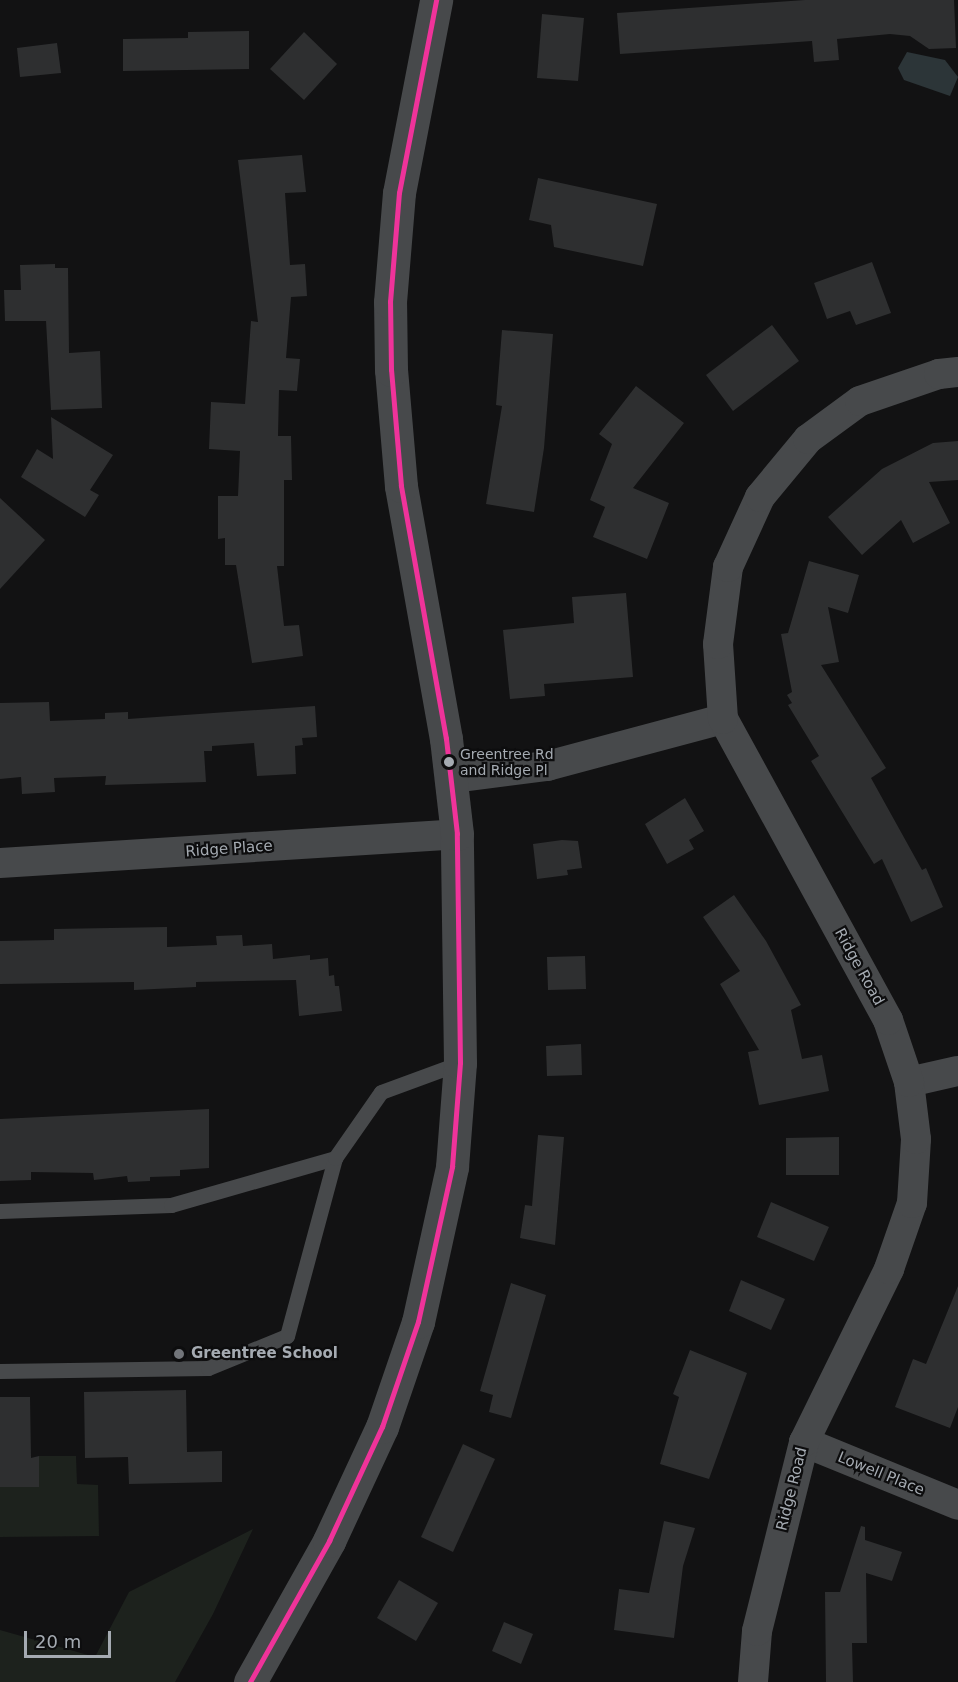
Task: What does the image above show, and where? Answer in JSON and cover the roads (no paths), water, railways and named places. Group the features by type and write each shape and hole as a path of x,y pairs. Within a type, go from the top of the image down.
{"street":[{"path":"250,1682 361,1478 402,1373 430,1277 452,1167 460,1063 457,834 452,778 401,486 390,370 390,302 399,193 436,0"},
{"name":"Ridge Road","path":"753,1682 757,1630 804,1442 889,1269 912,1203 916,1139 909,1082 888,1020 723,719 718,644 728,567 760,497 808,439 860,401 939,374 958,372"},
{"path":"452,778 547,766 723,719"},
{"name":"Ridge Place","path":"0,863 457,834"},
{"path":"909,1082 958,1071"},
{"name":"Lowell Place","path":"804,1442 958,1505"}],"lane":[{"path":"0,1371 208,1368 286,1336 335,1158 381,1092 460,1063"},
{"path":"0,1212 171,1205 335,1158"}],"place":[{"name":"Greentree Rd and Ridge Pl","path":"449,762"},
{"name":"Greentree School","path":"179,1354"}]}
